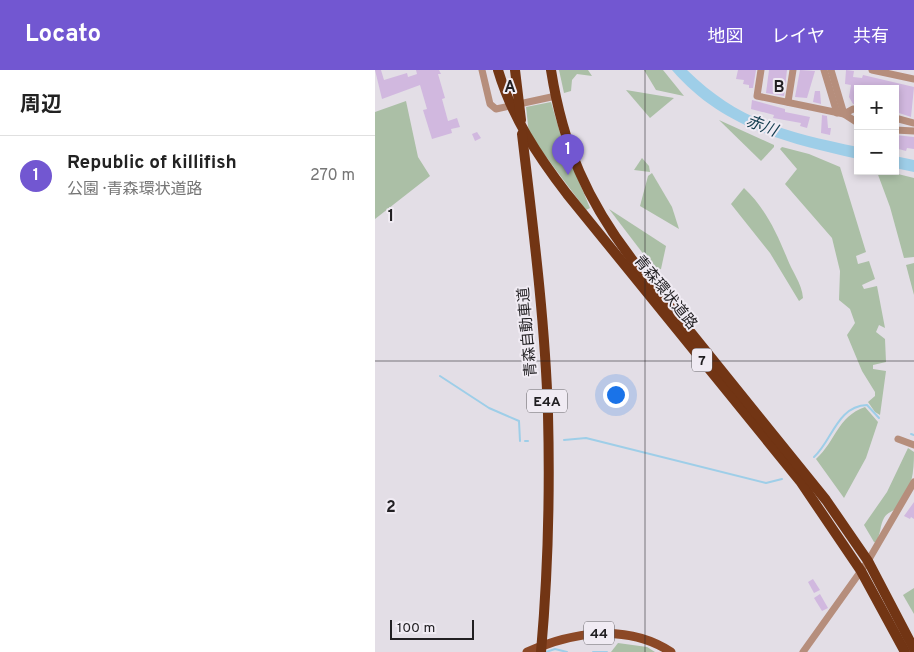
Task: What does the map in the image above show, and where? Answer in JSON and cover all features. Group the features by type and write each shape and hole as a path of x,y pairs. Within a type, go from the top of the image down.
{"highway":[{"name":"青森環状道路","path":"498,70 511,106 531,145 549,171 794,474 861,571 905,652"},
{"name":"青森自動車道","path":"515,70 544,340 548,413 548,487 541,652"},
{"name":"青森環状道路","path":"551,70 555,96 575,166 606,224 634,262 805,473 868,562 914,648"}],"main road":[{"name":"44","path":"527,652 551,642 581,634 609,633 641,639 671,652"}],"street":[{"path":"481,70 492,108 496,109 555,96"},
{"path":"761,70 757,96 841,113 854,121"},
{"path":"788,102 793,70"},
{"path":"824,70 841,113"},
{"path":"831,70 841,113"},
{"path":"872,70 914,79"},
{"path":"841,113 854,109"},
{"path":"899,119 914,123"},
{"path":"899,130 914,131"},
{"path":"899,439 914,445"},
{"path":"803,652 868,562 914,482"}],"green space":[{"path":"559,70 588,70 592,76 577,74 572,80 571,91 564,93"},
{"path":"644,70 663,70 684,96 656,90"},
{"path":"626,90 674,98 650,118"},
{"path":"406,101 418,157 430,176 375,219 375,112"},
{"path":"551,102 563,143 590,208 586,210 529,134 526,107"},
{"path":"719,120 774,145 774,147 761,161"},
{"path":"782,147 809,154 840,167 866,252 856,256 858,264 869,261 875,279 862,285 864,289 877,286 885,328 879,325 876,332 885,339 886,362 873,365 873,369 886,371 880,415 875,412 868,402 875,396 875,392 862,371 847,335 855,323 850,309 839,300 840,271 832,238 785,184 797,169 780,149"},
{"path":"642,158 649,166 650,172 634,170"},
{"path":"652,173 672,207 679,229 640,206 648,176"},
{"path":"899,174 914,178 914,257 904,258 890,207 878,175"},
{"path":"744,188 764,212 779,238 801,287 803,298 799,301 770,253 731,204"},
{"path":"609,209 666,246 661,269 656,270"},
{"path":"914,263 914,295 906,265"},
{"path":"865,407 878,422 866,458 844,498 816,459 823,452 842,423 856,411"},
{"path":"908,448 914,452 913,474 907,494 899,506 884,518 876,543 864,525 887,492"},
{"path":"914,588 914,614 903,595"},
{"path":"618,643 647,647 655,652 611,652"}],"water":[{"name":"赤川","path":"672,70 687,70 726,102 766,122 787,130 854,146 854,158 781,139 757,130 712,106 691,90"},
{"path":"899,157 914,160 914,172 899,169"}],"building":[{"path":"375,70 381,70 384,80 407,73 408,77 417,74 416,70 439,70 441,74 438,74 445,98 442,99 448,121 457,118 460,127 451,129 452,133 432,139 423,110 427,109 420,85 382,99"},
{"path":"738,70 756,70 753,88 743,84 744,80 736,79"},
{"path":"769,70 787,70 784,96 766,93"},
{"path":"800,70 815,71 807,98 795,97"},
{"path":"846,70 854,71 853,77 862,78 863,75 914,87 911,117 899,113 899,85 854,85 853,104 849,97 851,85 845,84"},
{"path":"815,91 820,91 821,104 813,102"},
{"path":"752,100 785,109 785,112 810,117 807,128 800,126 801,123 773,118 774,115 751,109"},
{"path":"822,115 827,116 828,128 831,128 830,135 821,133"},
{"path":"477,132 481,138 475,141 472,134"},
{"path":"899,135 914,137 914,149 907,148 906,151 899,149"},
{"path":"914,502 914,519 911,517 910,519 904,516"},
{"path":"813,579 820,590 814,593 808,582"},
{"path":"820,594 828,608 822,611 814,598"}],"waterway":[{"path":"440,376 489,408 519,421 520,441"},
{"path":"814,457 836,425 849,411 867,405 879,418"},
{"path":"564,440 586,438 766,483 782,479"},
{"path":"546,652 555,649 567,652"},
{"path":"593,652 607,652"}],"place":[{"name":"Republic of killifish","path":"568,175"}]}
